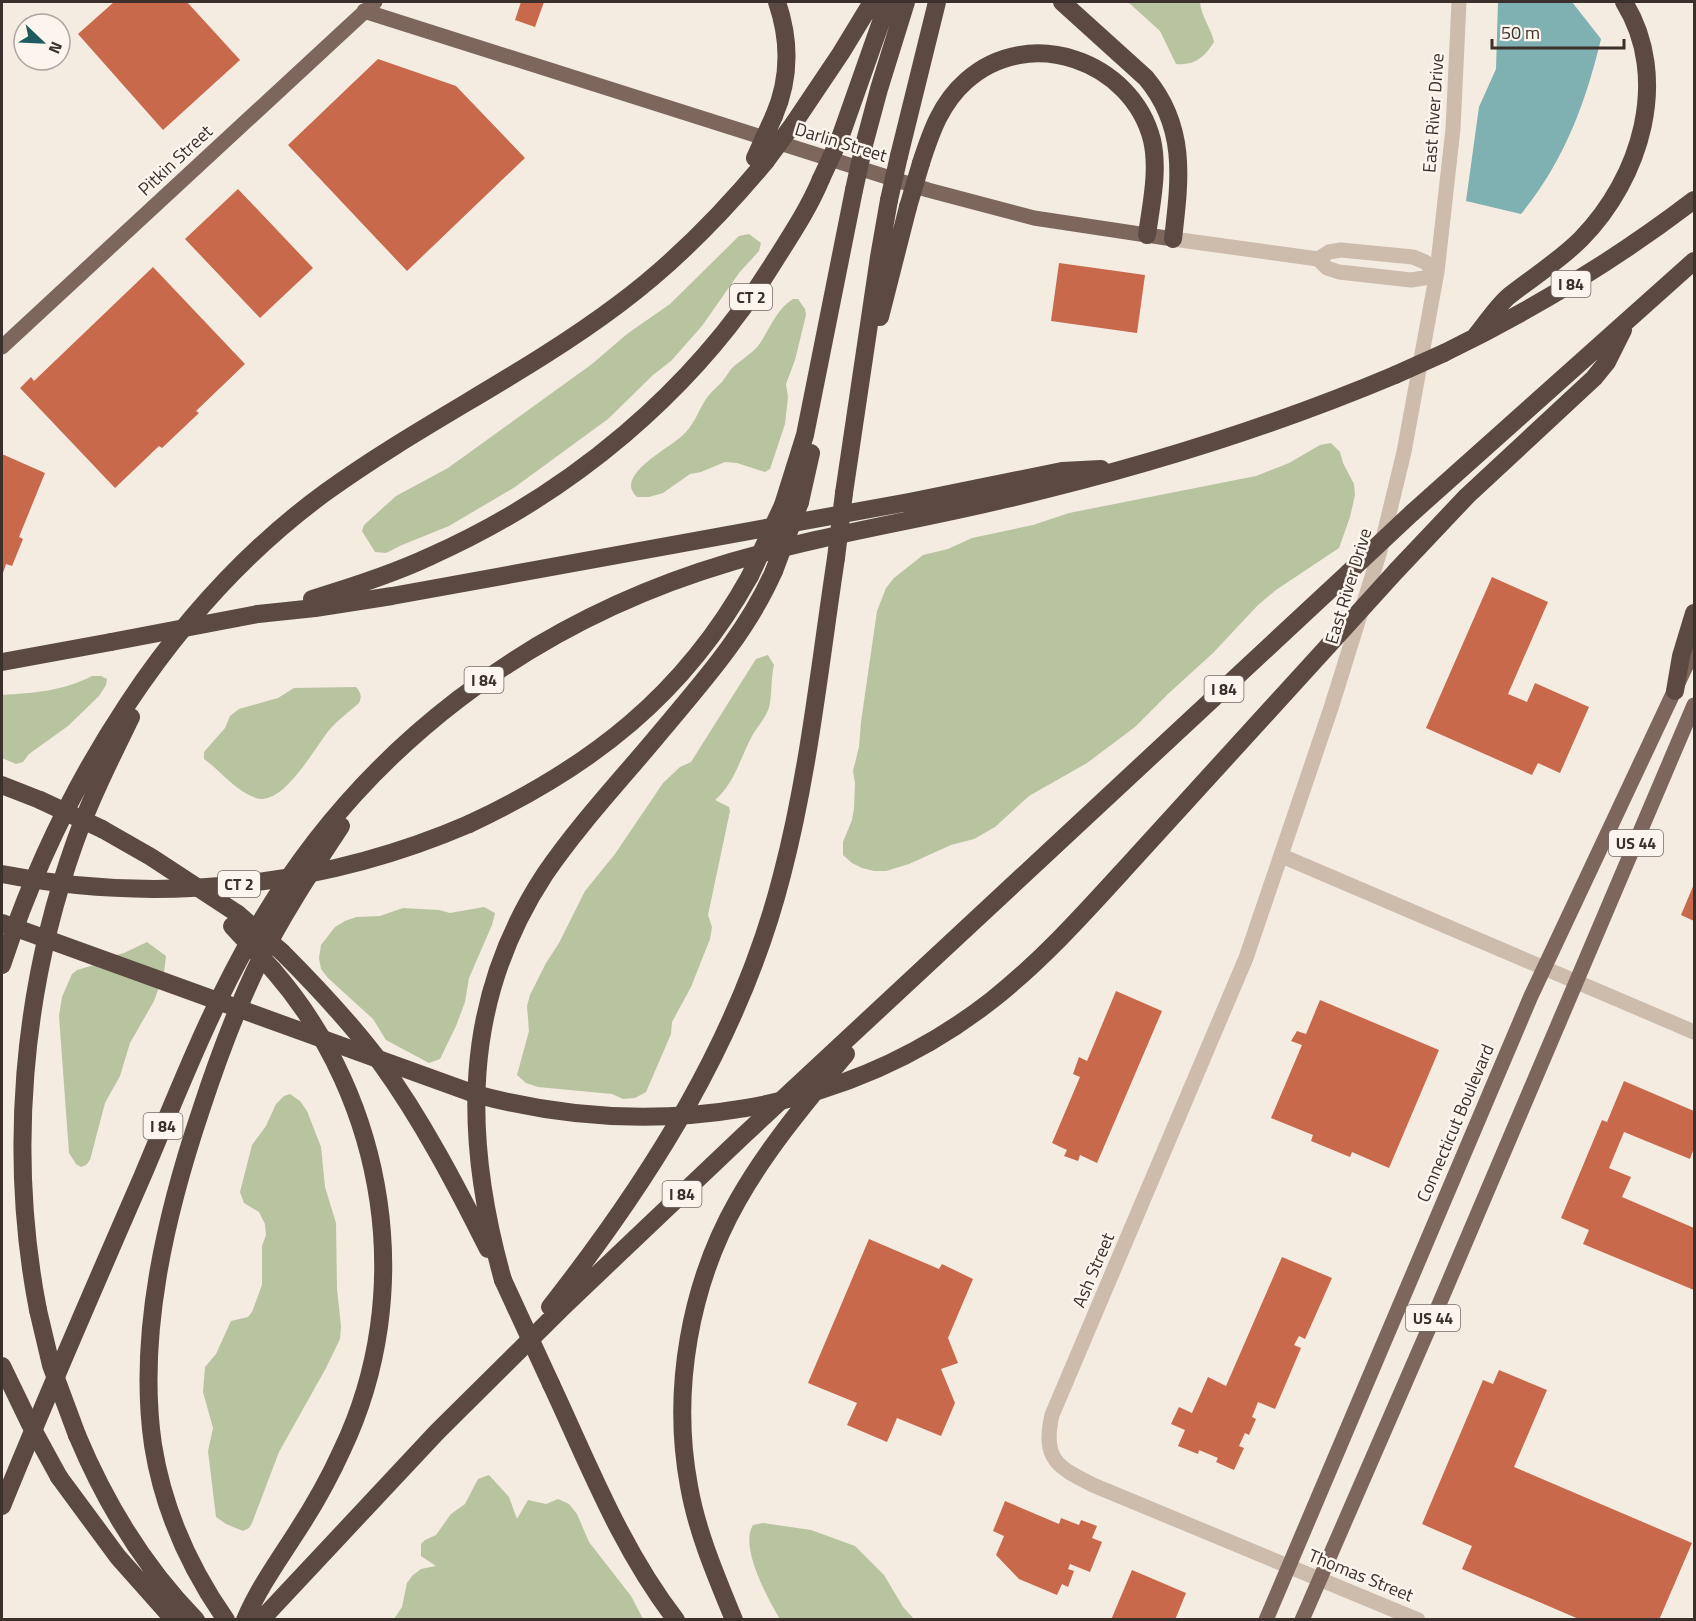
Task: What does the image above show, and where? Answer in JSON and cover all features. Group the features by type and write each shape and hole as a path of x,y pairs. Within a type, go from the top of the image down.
{"highway":[{"path":"2,965 27,896 69,803 105,740 158,662 194,616 229,577 312,503 397,444 549,352 616,307 680,253 747,184 760,159 784,88 787,60 784,32 777,2"},
{"path":"760,159 794,123 872,2"},
{"name":"CT 2","path":"2,662 258,614 345,589 431,556 471,537 524,507 587,464 659,402 692,369 728,327 780,253 821,179 840,138 888,2"},
{"path":"503,1280 481,1185 476,1142 477,1067 492,990 508,944 531,898 555,861 717,665 756,607 774,571 817,415 829,315 864,145 906,2"},
{"path":"489,1379 555,1300 625,1207 662,1149 696,1091 731,1021 779,888 804,766 889,200 937,2"},
{"path":"1062,2 1146,78 1169,114 1175,133 1179,166 1178,204 1173,239"},
{"path":"1474,338 1509,296 1547,269 1590,230 1613,197 1630,166 1645,115 1647,75 1640,35 1624,2"},
{"path":"859,388 894,266 908,207 933,127 960,87 977,73 1003,60 1025,54 1050,53 1074,58 1096,68 1117,83 1134,102 1146,123 1152,143 1155,165 1147,235"},
{"name":"I 84","path":"2,1506 177,1094 231,975 257,927 296,867 339,812 373,774 422,728 491,674 564,629 635,595 687,576 745,558 1001,500 1121,470 1256,428 1340,398 1444,353 1546,299 1593,270 1693,201"},
{"name":"I 84","path":"261,1620 489,1379 623,1250 1412,513 1694,262"},
{"path":"2,923 475,1094 521,1106 582,1115 627,1118 675,1117 726,1112 804,1095 858,1076 922,1046 976,1012 1026,972 1073,926 1467,496 1594,378 1614,349 1626,323"},
{"path":"258,614 392,596 909,502 1062,471 1091,468 1121,470"},
{"name":"CT 2","path":"2,874 108,888 165,889 235,885 288,877 360,861 415,845 469,824 554,780 595,753 621,733 655,701 693,659 726,615 791,504"},
{"name":"US 44","path":"1675,691 1681,656 1695,613"},
{"path":"158,662 108,765 76,839 56,900 39,976 26,1072 23,1152 26,1228 38,1310 51,1365 76,1435 111,1505 185,1616"},
{"path":"226,1620 204,1587 187,1554 167,1503 157,1463 151,1425 149,1381 160,1265 168,1224 203,1101 254,971 290,905 373,774"},
{"path":"2,785 102,829 192,884 235,920 282,952 354,1029 394,1083 432,1144 503,1280 627,1545 676,1620"},
{"path":"235,920 294,995 323,1041 344,1081 360,1120 372,1165 379,1197 383,1238 380,1327 366,1388 352,1429 328,1479 245,1620"},
{"path":"734,1620 702,1537 685,1463 683,1391 688,1345 695,1311 712,1256 739,1198 774,1145 878,1011"},
{"path":"2,1366 59,1477 109,1546 138,1581 185,1616"}],"main road":[{"name":"Darlin Street","path":"370,6 928,190 1034,218 1173,239"},
{"name":"Pitkin Street","path":"2,347 370,6"},
{"name":"Connecticut Boulevard","path":"1266,1620 1544,967 1695,649"},
{"name":"US 44","path":"1302,1620 1695,705"}],"street":[{"name":"East River Drive","path":"1282,856 1380,551 1404,453 1437,272 1453,129 1459,2"},
{"name":"Darlin Street","path":"1173,239 1318,259 1327,268 1339,272 1411,280 1424,278 1437,272 1425,262 1413,257 1341,250 1329,252 1318,259"},
{"path":"1282,856 1695,1032"},
{"name":"Ash Street","path":"1282,856 1246,958 1052,1415 1048,1438 1053,1460 1067,1473 1289,1566"},
{"name":"Thomas Street","path":"1289,1566 1418,1620"}],"green space":[{"path":"1128,2 1200,2 1214,42 1207,52 1194,62 1176,64 1160,31"},
{"path":"749,234 761,243 759,251 739,273 702,326 671,361 653,375 608,419 515,487 449,526 386,553 375,552 362,531 364,525 396,496 448,468 592,364 627,334 670,304 739,236"},
{"path":"793,299 798,299 806,315 795,360 786,384 788,397 785,424 770,469 765,472 737,463 725,462 690,474 663,493 649,497 637,497 631,489 632,480 638,471 685,433 709,395 733,367 758,346 777,314"},
{"path":"1331,443 1340,452 1354,484 1355,495 1339,548 1276,590 1258,605 1213,653 1135,727 1087,763 1029,796 995,827 974,839 951,845 909,864 886,871 862,868 843,855 843,842 854,808 853,771 859,747 877,611 886,588 894,578 923,555 948,549 972,538 1033,525 1069,513 1256,476 1289,463 1320,445"},
{"path":"768,655 774,665 769,708 752,736 728,786 715,800 729,807 730,811 708,915 712,927 710,939 691,987 672,1022 671,1034 646,1092 635,1098 623,1099 612,1094 538,1087 526,1083 517,1075 529,1031 527,1006 530,995 585,891 615,854 663,783 680,767 691,762 756,659"},
{"path":"92,676 107,679 106,685 99,696 68,726 29,754 23,762 16,764 2,758 2,695 59,688"},
{"path":"356,687 360,695 359,703 331,728 288,785 267,798 248,795 204,759 204,752 225,728 230,716 239,709 278,698 294,688"},
{"path":"484,907 495,913 492,925 469,978 465,1002 456,1026 440,1059 429,1063 386,1040 373,1019 321,969 319,958 321,945 335,927 345,921 356,917 380,916 403,908 439,910 450,913"},
{"path":"147,942 166,956 164,973 154,1001 130,1043 120,1076 105,1103 90,1160 81,1167 76,1164 69,1153 59,1016 62,997 72,974 77,970 101,963"},
{"path":"290,1094 300,1101 307,1111 321,1147 325,1187 336,1223 340,1339 279,1452 252,1523 243,1531 216,1517 208,1451 213,1428 203,1392 205,1367 216,1354 231,1321 248,1317 252,1312 262,1285 262,1246 266,1235 265,1224 259,1212 244,1203 240,1192 252,1145 266,1126 276,1104 284,1096"},
{"path":"489,1475 509,1497 517,1519 528,1500 546,1504 558,1499 569,1504 577,1514 589,1542 631,1596 643,1619 394,1619 402,1607 407,1583 413,1575 421,1569 436,1566 421,1556 421,1544 436,1535 451,1514 465,1504 478,1479"},
{"path":"763,1523 811,1530 855,1546 884,1575 903,1607 914,1619 780,1619 752,1559 750,1535 753,1525"}],"water":[{"path":"1498,2 1572,2 1601,39 1588,87 1561,153 1521,214 1466,201 1479,107 1496,69"}],"building":[{"path":"114,2 187,2 240,60 163,130 78,34"},
{"path":"521,2 544,2 535,27 515,20"},
{"path":"378,59 456,86 525,158 407,271 288,145"},
{"path":"238,189 313,268 260,318 185,239"},
{"path":"1059,263 1145,275 1137,333 1051,321"},
{"path":"153,267 245,364 196,411 199,413 162,448 159,446 115,488 20,388 31,377 34,381"},
{"path":"2,454 45,473 19,537 23,539 12,566 6,564 2,576"},
{"path":"1492,577 1548,602 1508,694 1527,702 1535,683 1589,707 1560,773 1538,763 1532,775 1426,728"},
{"path":"1694,884 1694,921 1681,915"},
{"path":"1116,991 1162,1011 1097,1163 1080,1155 1078,1161 1064,1156 1067,1150 1052,1143 1080,1077 1073,1074 1079,1057 1087,1061"},
{"path":"1320,1000 1439,1050 1389,1168 1352,1152 1350,1157 1311,1141 1313,1135 1271,1118 1302,1045 1291,1041 1297,1031 1306,1034"},
{"path":"1624,1081 1694,1111 1694,1148 1690,1159 1624,1132 1609,1168 1631,1177 1622,1197 1694,1228 1694,1290 1583,1244 1589,1230 1561,1218 1602,1120 1607,1122"},
{"path":"869,1239 939,1269 942,1264 973,1279 948,1338 958,1363 941,1369 955,1403 941,1436 897,1418 887,1442 847,1425 857,1403 808,1383"},
{"path":"1282,1257 1332,1278 1305,1339 1299,1336 1294,1345 1301,1348 1275,1409 1258,1402 1252,1417 1256,1419 1249,1435 1245,1433 1239,1446 1244,1448 1234,1470 1216,1462 1218,1458 1199,1450 1198,1454 1178,1446 1185,1430 1171,1424 1179,1407 1192,1413 1208,1377 1226,1386"},
{"path":"1499,1370 1547,1390 1514,1467 1692,1543 1659,1620 1581,1620 1462,1569 1472,1546 1422,1524 1483,1380 1493,1384"},
{"path":"1005,1501 1059,1524 1061,1518 1079,1525 1081,1520 1097,1526 1092,1538 1102,1542 1090,1572 1070,1564 1068,1569 1074,1571 1068,1587 1062,1584 1057,1595 1019,1579 996,1555 1004,1536 993,1531"},
{"path":"1132,1570 1186,1593 1175,1620 1111,1620"}]}
